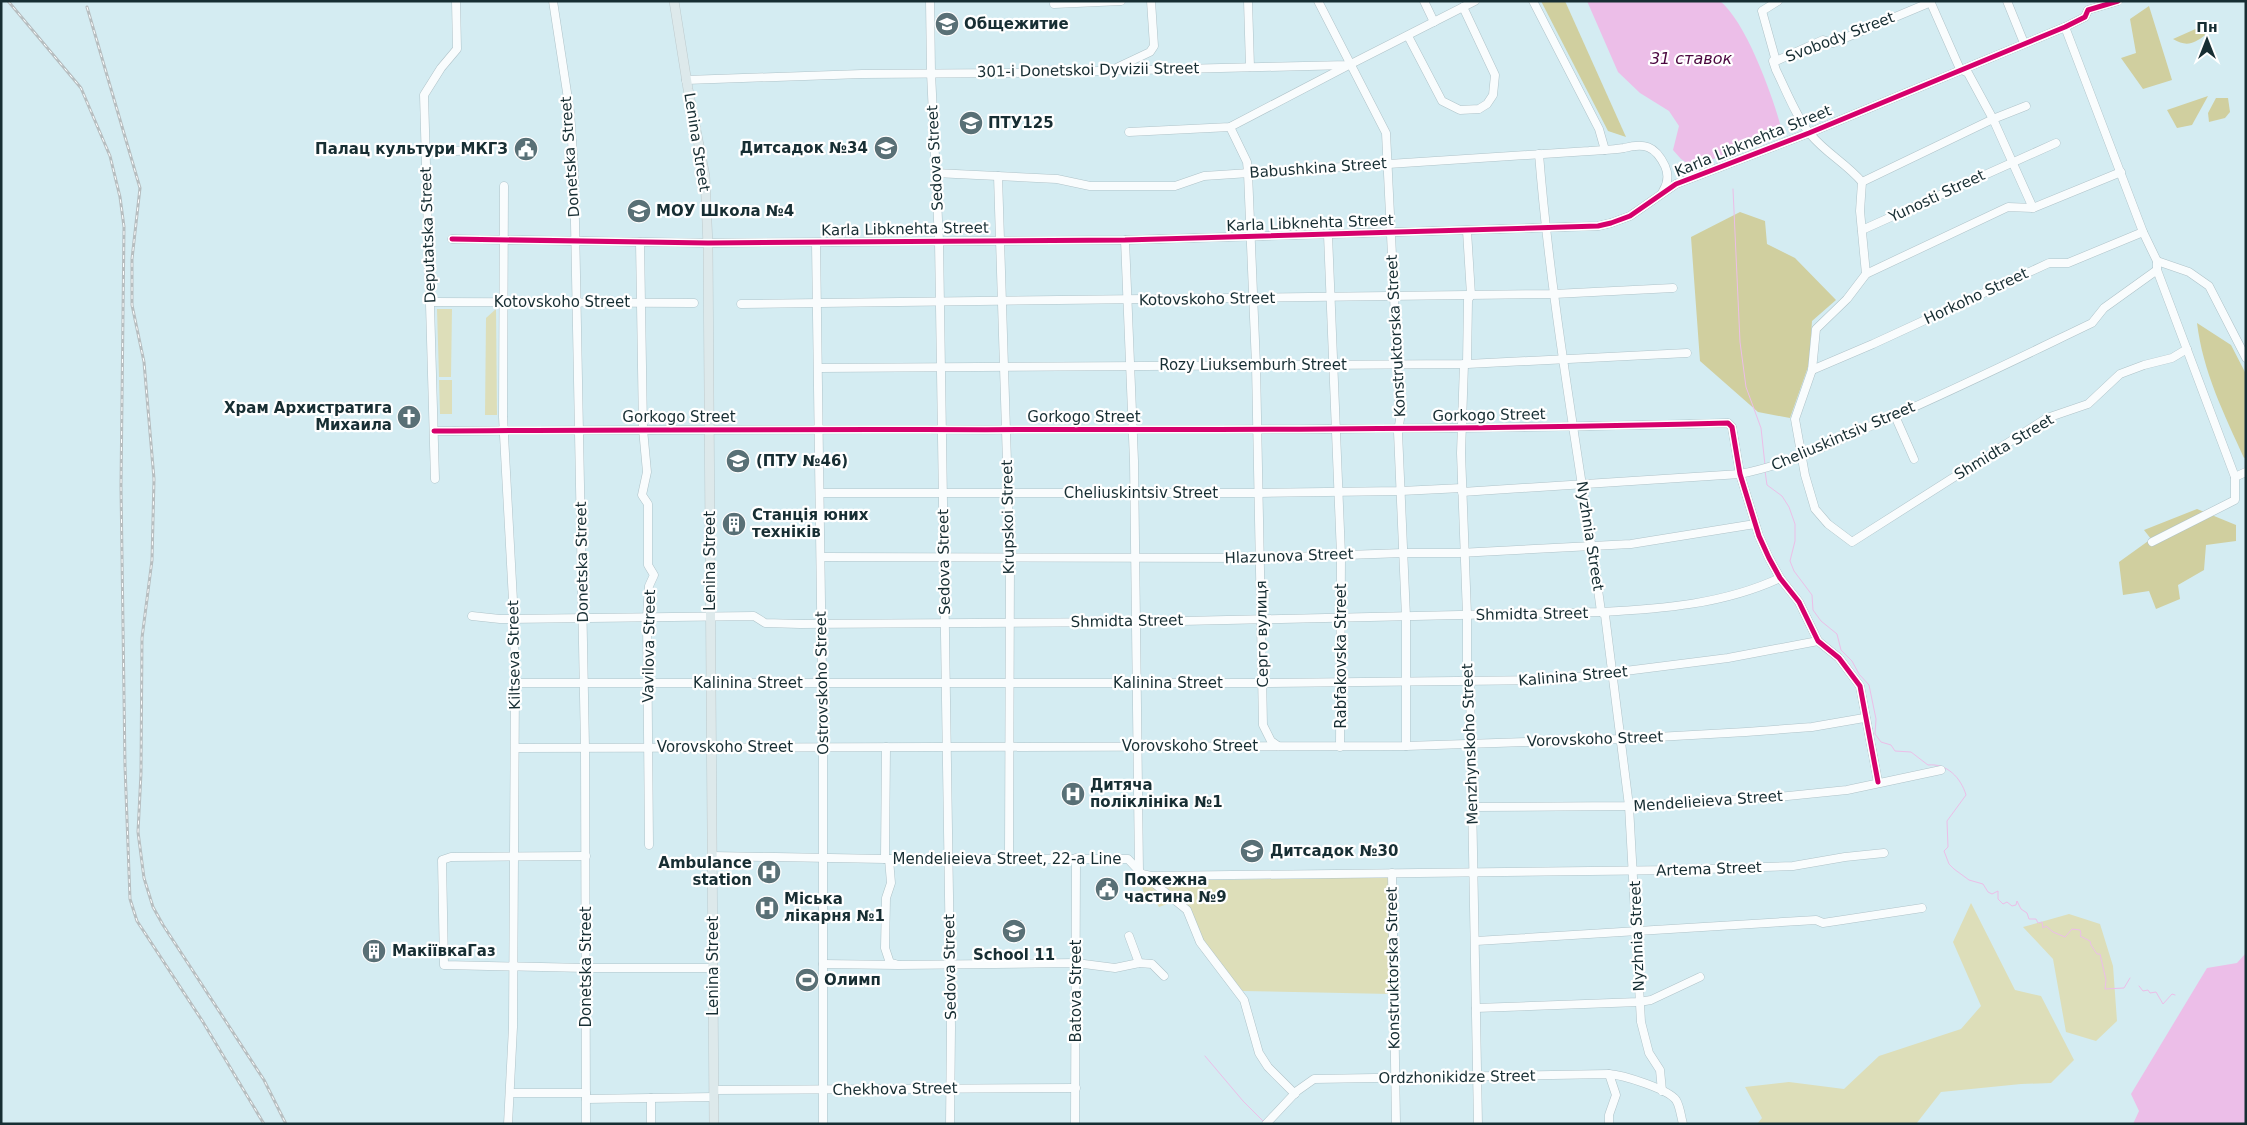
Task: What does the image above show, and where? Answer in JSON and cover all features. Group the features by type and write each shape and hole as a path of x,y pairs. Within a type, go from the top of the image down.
{"main road":[{"name":"Lenina Street","path":"674,1 686,80 705,176 708,243 714,1124"}],"street":[{"name":"Deputatska Street","path":"435,480 424,95 441,68 457,49 456,1"},
{"name":"Donetska Street","path":"553,1 570,112 574,170 585,748 586,1124"},
{"name":"Sedova Street","path":"930,1 935,173 940,241 950,964 950,1124"},
{"path":"1054,4 1121,1"},
{"path":"1110,71 1150,52 1154,46 1151,1"},
{"path":"1248,1 1250,67"},
{"name":"Konstruktorska Street","path":"1318,1 1349,65 1386,133 1387,182 1398,364 1400,429 1398,432 1406,617 1406,746"},
{"path":"1424,1 1434,22"},
{"name":"301-i Donetskoi Dyvizii Street","path":"686,80 1349,65 1475,1"},
{"path":"1533,1 1599,129 1605,150"},
{"path":"1778,1 1762,11 1776,61 1774,61 1776,70 1809,133 1829,154 1854,172 1862,182 1862,230 1866,274"},
{"path":"2007,1 2024,43"},
{"path":"2084,1 2088,10"},
{"name":"Karla Libknehta Street","path":"452,240 816,243 1125,240 1545,229 1611,223 1630,216 1676,184 1809,133 2065,26 2085,17 2088,10 2118,1"},
{"path":"1931,2 1960,69 1968,73 1993,120 2033,208"},
{"name":"Svobody Street","path":"1776,61 1823,40 1833,42 1931,2"},
{"path":"1408,36 1442,101 1460,110 1479,109 1487,104 1492,95 1495,75 1463,7"},
{"path":"2065,26 2143,232 2157,261 2157,270 2235,477 2235,500 2152,542"},
{"path":"1129,132 1230,127 1349,65"},
{"path":"1862,182 2026,106"},
{"name":"Серго вулиця","path":"1230,127 1247,162 1252,238 1258,429 1263,725 1256,746"},
{"name":"Yunosti Street","path":"1862,230 2012,161 2056,143"},
{"name":"Babushkina Street","path":"935,173 1057,180 1090,186 1175,186 1204,176 1605,150 1640,144 1650,148 1664,164 1668,184 1662,193"},
{"path":"425,152 486,150"},
{"name":"Nyzhnia Street","path":"1539,154 1545,229 1601,612 1605,615 1629,806 1634,871 1639,1002 1644,1041 1660,1070 1662,1091"},
{"path":"1801,457 1795,419 1812,370 1816,329 1846,299 1866,274 2008,207 2033,208 2121,172"},
{"name":"Krupskoi Street","path":"998,176 1010,558 1008,858"},
{"name":"Kiltseva Street","path":"504,186 505,240 502,302 503,430 514,619 515,683 514,1026 508,1124"},
{"name":"Menzhynskoho Street","path":"1467,231 1471,295 1468,300 1461,429 1467,615 1467,682 1470,688 1473,807 1478,1124"},
{"name":"Horkoho Street","path":"1812,370 1874,344 2049,262 2068,262 2143,232"},
{"name":"Rabfakovska Street","path":"1328,236 1341,555 1340,746"},
{"path":"1125,240 1135,493 1142,874 1474,871"},
{"name":"Vavilova Street","path":"640,242 643,429 647,472 642,495 648,504 648,564 654,575 649,586 647,617 650,845"},
{"name":"Ostrovskoho Street","path":"816,243 823,748 822,1124"},
{"path":"2157,261 2188,272 2209,286 2246,358"},
{"name":"Cheliuskintsiv Street","path":"820,493 1259,493 1462,490 1560,487 1740,474 1801,457 1895,416 2092,323 2104,308 2157,270"},
{"name":"Kotovskoho Street","path":"741,304 1554,294 1673,288"},
{"name":"Kotovskoho Street","path":"430,302 694,303"},
{"name":"Shmidta Street","path":"1801,457 1815,509 1834,530 1852,542 2047,418 2088,404 2120,374 2144,365 2172,358 2186,349"},
{"name":"Rozy Liuksemburh Street","path":"819,368 1465,364 1686,353"},
{"path":"1895,416 1914,459"},
{"name":"Gorkogo Street","path":"434,431 643,429 1461,429 1728,423 1732,427 1740,474"},
{"path":"2235,477 2246,472"},
{"path":"1740,474 1755,524 1769,558 1780,578 1799,602 1818,641 1839,658 1860,686 1863,696 1864,718 1878,782"},
{"name":"Hlazunova Street","path":"821,557 1260,558 1403,553 1465,553 1631,544 1755,524"},
{"name":"Shmidta Street","path":"472,616 514,619 754,616 765,623 1138,622 1640,611 1728,597 1755,590 1780,578"},
{"name":"Kalinina Street","path":"515,683 1262,683 1554,680 1728,658 1818,641"},
{"name":"Vorovskoho Street","path":"515,748 711,746 823,748 886,746 1406,746 1621,739 1812,728 1864,718"},
{"path":"1263,725 1271,740 1278,746"},
{"path":"886,746 887,859 891,883 886,898 885,948 890,963 898,965"},
{"name":"Mendelieieva Street","path":"1473,807 1629,806 1777,797 1847,790 1941,770"},
{"name":"Artema Street","path":"1474,871 1634,871 1793,866 1845,857 1884,853"},
{"path":"586,856 451,857 442,860 444,965 713,968"},
{"name":"Mendelieieva Street, 22-a Line","path":"712,856 887,859 1128,859 1142,874 1187,910 1200,942 1244,1000 1259,1053 1268,1067 1295,1094"},
{"name":"Batova Street","path":"1075,1124 1076,858"},
{"name":"Konstruktorska Street","path":"1392,873 1396,1124"},
{"path":"1476,941 1816,920 1823,923 1922,908"},
{"path":"1129,936 1139,963"},
{"path":"823,964 1076,963 1115,968 1139,963 1152,964 1164,976"},
{"path":"1476,1008 1639,1002 1651,1000 1700,978"},
{"path":"1609,1074 1616,1095 1609,1115 1609,1124"},
{"name":"Ordzhonikidze Street","path":"1270,1121 1295,1094 1314,1079 1609,1074 1619,1075 1662,1091"},
{"name":"Chekhova Street","path":"510,1093 651,1098 714,1093 823,1090 1076,1088"},
{"path":"1662,1091 1676,1101 1683,1124"},
{"path":"651,1098 651,1124"}],"green space":[{"path":"1541,1 1565,1 1626,137 1608,131"},
{"path":"2149,6 2172,80 2143,89 2121,58 2136,53 2130,19"},
{"path":"2200,27 2205,35 2197,41 2186,44 2173,39"},
{"path":"2208,96 2192,125 2177,128 2167,110"},
{"path":"2216,98 2228,98 2230,112 2225,118 2209,122 2208,113"},
{"path":"1740,212 1765,221 1767,244 1795,258 1836,300 1812,321 1809,364 1790,418 1758,412 1700,361 1691,237"},
{"path":"437,309 452,309 451,377 439,377"},
{"path":"496,309 497,415 485,415 486,318"},
{"path":"2197,323 2231,345 2246,374 2246,457 2244,458 2209,376"},
{"path":"439,380 452,380 452,414 440,414"},
{"path":"2197,509 2236,525 2236,541 2206,545 2204,570 2178,585 2180,599 2156,609 2149,591 2123,595 2119,562 2151,539 2144,530"},
{"path":"1389,877 1391,994 1243,991 1209,952 1183,898 1159,907 1152,894 1144,894 1141,883 1150,881"},
{"path":"1971,903 2015,990 2041,996 2074,1060 2051,1083 1941,1092 1916,1124 1757,1124 1762,1118 1745,1087 1789,1082 1844,1089 1879,1056 1961,1029 1981,1006 1953,942"},
{"path":"2069,914 2100,924 2113,966 2117,1021 2096,1041 2066,1032 2053,959 2023,927"}],"water":[{"name":"31 ставок","path":"1587,1 1720,1 1730,11 1748,41 1765,78 1781,127 1775,135 1693,167 1681,159 1673,150 1679,126 1669,111 1640,93 1618,72"},
{"path":"2246,953 2246,1124 2133,1124 2139,1111 2131,1094 2207,968 2237,963"}],"waterway":[{"path":"1733,189 1740,342 1746,387 1761,428 1765,465"},
{"path":"1765,471 1767,485 1782,496 1789,507 1795,524 1795,541 1790,561 1794,571 1812,595 1813,610 1821,621 1837,634 1841,650 1852,661 1859,674 1869,685 1876,719 1875,734 1881,742 1891,745 1895,751 1911,752 1928,765 1941,766 1947,769 1957,778 1964,789 1966,795 1947,821 1948,847 1944,851 1949,864 1969,880 1983,884 1988,892 1992,894 1998,891 1998,899 2003,904 2007,902 2012,906 2016,905 2017,901 2021,909 2027,913 2029,919 2036,919 2038,923 2042,922 2043,928 2046,926 2053,932 2065,937 2072,929 2080,930 2080,936 2090,941 2097,954 2100,954 2106,980 2105,989 2124,988 2130,978"},
{"path":"2139,986 2143,991 2156,992 2163,1004 2172,994 2175,995"},
{"path":"1205,1056 1243,1101 1264,1122"}],"railway":[{"path":"8,1 81,88 110,156 120,197 124,227 121,486 125,766 130,899 137,921 203,1022 264,1124"},
{"path":"87,7 140,188 132,259 132,305 144,362 154,479 152,560 142,638 141,773 138,832 144,878 153,907 163,925 264,1080 286,1124"}],"cycle path":[{"path":"452,239 708,243 1125,240 1598,226 1630,216 1676,184 1809,133 2065,27 2085,17 2088,10 2118,1"},
{"path":"434,431 1405,428 1728,423 1732,427 1740,474 1759,536 1769,558 1780,578 1799,602 1818,641 1839,658 1860,686 1878,782"}],"place":[{"name":"Общежитие","path":"947,24"},
{"name":"ПТУ125","path":"971,123"},
{"name":"Дитсадок №34","path":"886,148"},
{"name":"Палац культури МКГЗ","path":"526,149"},
{"name":"МОУ Школа №4","path":"639,211"},
{"name":"Храм Архистратига Михаила","path":"409,417"},
{"name":"(ПТУ №46)","path":"738,461"},
{"name":"Станція юних техніків","path":"734,524"},
{"name":"Дитяча поліклініка №1","path":"1073,794"},
{"name":"Дитсадок №30","path":"1252,851"},
{"name":"Ambulance station","path":"769,872"},
{"name":"Пожежна частина №9","path":"1107,889"},
{"name":"Міська лікарня №1","path":"767,908"},
{"name":"School 11","path":"1014,931"},
{"name":"МакіївкаГаз","path":"374,951"},
{"name":"Олимп","path":"807,980"}]}
